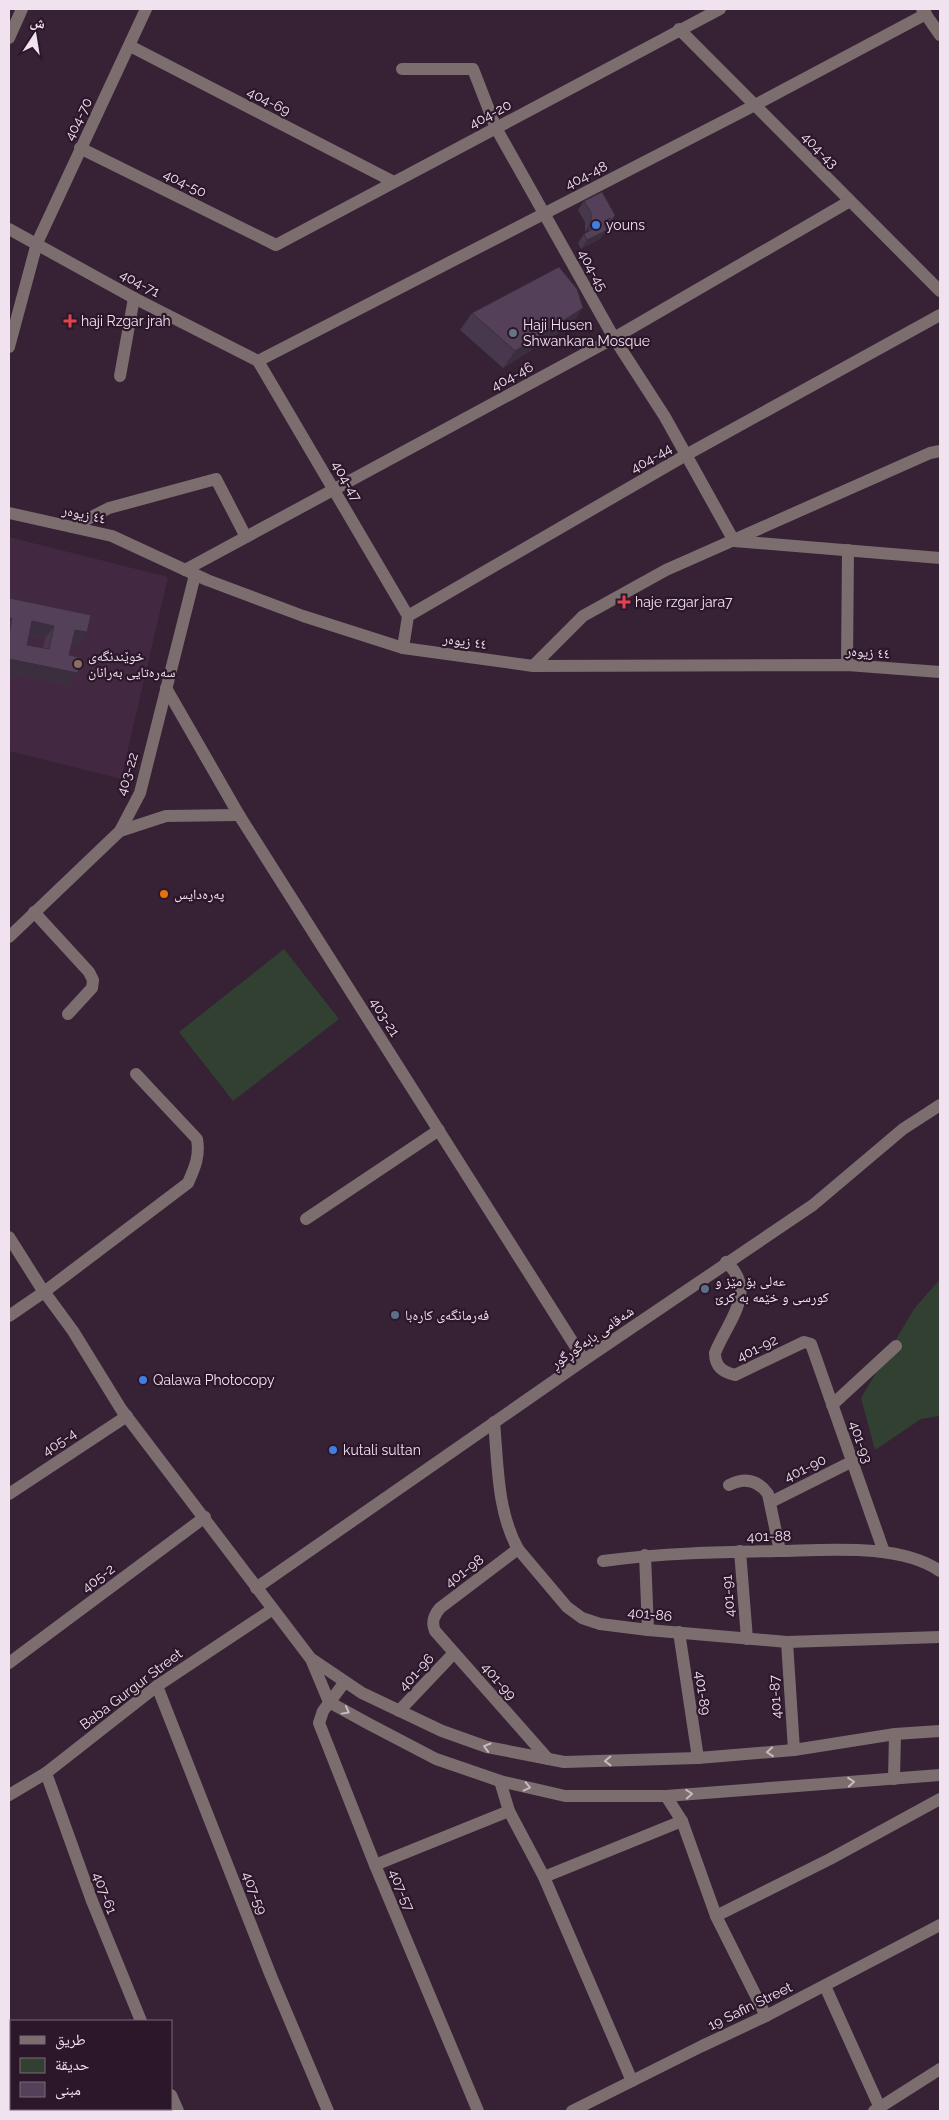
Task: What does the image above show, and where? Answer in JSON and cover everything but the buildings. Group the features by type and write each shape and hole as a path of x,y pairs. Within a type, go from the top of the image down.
{"street":[{"path":"9,38 22,9"},
{"name":"404-70","path":"9,347 37,243 146,9"},
{"name":"404-20","path":"276,245 679,29 720,9"},
{"path":"924,11 940,35"},
{"name":"404-48","path":"258,361 755,105 924,11"},
{"name":"404-43","path":"679,29 940,291"},
{"name":"404-69","path":"130,46 394,182"},
{"name":"404-45","path":"402,69 473,69 496,128 614,338 665,417 734,540"},
{"name":"404-50","path":"80,148 276,245"},
{"name":"404-46","path":"190,572 246,537 614,338 850,201"},
{"name":"404-71","path":"9,229 134,298 258,361"},
{"path":"120,376 134,298"},
{"name":"404-44","path":"408,616 686,455 940,315"},
{"name":"404-47","path":"258,361 408,616"},
{"path":"534,666 583,616 666,570 930,453 940,451"},
{"path":"72,527 109,508 216,480 246,537"},
{"name":"٤٤ زیوەر","path":"9,513 112,536 190,572 303,616 403,648 534,666 847,665 940,672"},
{"path":"734,540 940,558"},
{"path":"847,665 848,550"},
{"name":"403-22","path":"9,936 120,831 140,793 166,688 190,572"},
{"path":"403,648 408,616"},
{"name":"403-21","path":"166,688 239,815 584,1360"},
{"path":"120,831 166,816 239,815"},
{"path":"34,912 89,972 93,980 92,988 68,1014"},
{"path":"9,1316 44,1292 188,1183 197,1162 199,1150 197,1139 136,1074"},
{"name":"شەقامی بابەگوڕگوڕ","path":"256,1588 726,1262 813,1205 903,1129 940,1105"},
{"path":"306,1218 439,1130"},
{"path":"9,1237 44,1292 73,1331 127,1416 311,1659 329,1702 436,1759 500,1781 565,1796 666,1796 940,1775"},
{"name":"401-92","path":"726,1262 737,1273 742,1295 715,1353 715,1360 719,1368 726,1373 736,1375 804,1342 808,1342"},
{"name":"401-93","path":"808,1342 813,1346 851,1462 884,1552"},
{"path":"832,1405 896,1346"},
{"name":"405-4","path":"9,1494 127,1416"},
{"name":"401-86","path":"494,1422 504,1515 507,1527 518,1549 574,1613 600,1624 787,1642 940,1637"},
{"name":"401-90","path":"771,1502 851,1462"},
{"path":"729,1484 743,1480 756,1483 768,1494 780,1551"},
{"name":"405-2","path":"9,1663 205,1518"},
{"name":"401-98","path":"433,1620 440,1608 518,1549"},
{"name":"401-88","path":"603,1561 645,1555 693,1552 832,1550 884,1552 910,1556 938,1565"},
{"name":"401-91","path":"740,1551 747,1639"},
{"path":"645,1555 648,1630"},
{"name":"Baba Gurgur Street","path":"9,1795 46,1773 157,1686 273,1609"},
{"name":"401-99","path":"433,1620 435,1631 548,1759"},
{"name":"401-89","path":"679,1632 698,1758"},
{"name":"401-87","path":"787,1642 794,1750"},
{"name":"401-96","path":"399,1711 454,1653"},
{"path":"311,1659 344,1682 442,1731 511,1753 564,1762 698,1758 794,1750 895,1734 940,1732"},
{"name":"407-57","path":"344,1682 329,1702 320,1717 319,1723 375,1865 478,2111"},
{"name":"407-59","path":"157,1686 271,1976 328,2111"},
{"path":"894,1779 895,1734"},
{"name":"407-61","path":"46,1773 92,1900 141,2020"},
{"path":"500,1781 509,1811 544,1877 632,2081"},
{"path":"666,1796 682,1821 716,1916 766,2016"},
{"path":"716,1916 830,1859 940,1799"},
{"path":"375,1865 509,1811"},
{"path":"544,1877 682,1821"},
{"name":"19 Safin Street","path":"572,2111 766,2016 940,1925"},
{"path":"825,1986 877,2110 940,2069"},
{"path":"172,2097 178,2111"}],"shaded area":[{"name":"خوێندنگەی سەرەتایی بەرانان","path":"9,537 168,577 121,779 9,751"}],"green space":[{"path":"284,949 339,1019 233,1101 179,1032"},
{"path":"940,1279 940,1416 921,1419 875,1450 861,1398 914,1309"}],"place":[{"name":"youns","path":"596,225"},
{"name":"haji Rzgar jrah","path":"70,321"},
{"name":"Haji Husen Shwankara Mosque","path":"513,333"},
{"name":"haje rzgar jara7","path":"624,602"},
{"name":"خوێندنگەی سەرەتایی بەرانان","path":"78,664"},
{"name":"پەرەدایس","path":"164,894"},
{"name":"عەلی بۆ مێز و کورسی و خێمە بە کرێ","path":"705,1289"},
{"name":"فەرمانگەی کارەبا","path":"395,1315"},
{"name":"Qalawa Photocopy","path":"143,1380"},
{"name":"kutali sultan","path":"333,1450"}]}
